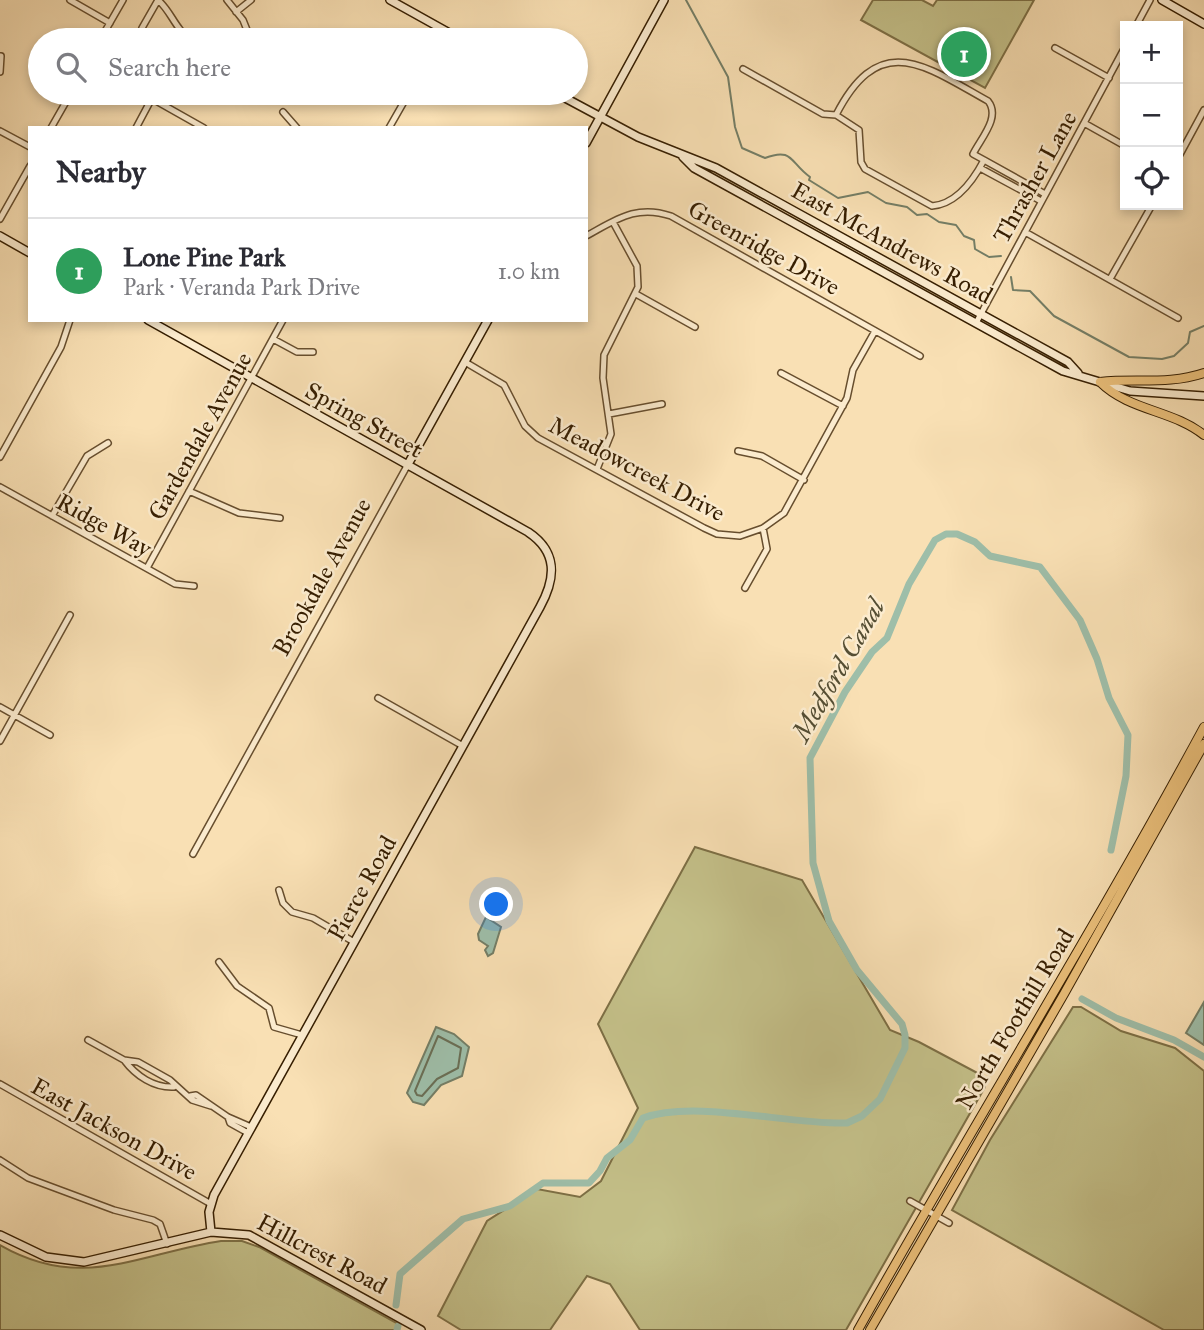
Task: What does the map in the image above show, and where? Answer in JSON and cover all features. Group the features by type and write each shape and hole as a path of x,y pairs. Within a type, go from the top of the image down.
{"main road":[{"path":"1100,383 1124,379 1170,381 1204,373"},
{"path":"1100,383 1115,396 1184,422 1204,435"},
{"name":"North Foothill Road","path":"858,1330 925,1210 1033,1031 1204,727"},
{"name":"North Foothill Road","path":"870,1330 934,1215 1058,1005 1204,744"}],"street":[{"path":"70,0 110,23"},
{"path":"107,28 123,0"},
{"path":"142,28 158,0 168,9 180,28"},
{"path":"226,0 245,28"},
{"path":"236,12 251,0"},
{"path":"390,0 433,28"},
{"path":"588,139 664,0"},
{"path":"1139,21 1150,0"},
{"path":"1162,0 1204,23"},
{"path":"1055,48 1109,78"},
{"path":"0,72 1,56"},
{"name":"Thrasher Lane","path":"976,323 1120,57"},
{"path":"836,115 852,89 869,73 897,62 922,64 988,101 993,108 994,116 973,154 1045,194"},
{"path":"743,69 823,114 836,115 859,130 861,162 865,169 932,206 941,205 970,185 984,160"},
{"path":"52,126 64,105"},
{"path":"137,126 148,105"},
{"path":"164,105 201,126"},
{"path":"390,126 402,105"},
{"name":"East McAndrews Road","path":"578,105 683,157 694,168 1063,371 1079,373 1100,383 1144,393 1204,396"},
{"path":"1183,149 1204,110"},
{"path":"283,111 295,126"},
{"path":"1084,123 1120,143"},
{"path":"0,131 28,146"},
{"name":"East McAndrews Road","path":"683,157 691,156 716,168 1068,362 1079,373"},
{"path":"980,167 1041,201"},
{"path":"0,219 28,170"},
{"name":"Greenridge Drive","path":"588,235 636,211 648,210 671,216 920,356"},
{"path":"1110,279 1149,210"},
{"path":"597,469 610,443 609,414 603,379 604,355 636,294 637,266 612,222"},
{"path":"1025,232 1178,317"},
{"path":"0,236 28,252"},
{"path":"636,294 695,327"},
{"path":"0,457 61,347 69,322"},
{"name":"Spring Street","path":"152,322 528,532 542,543 552,562"},
{"name":"Gardendale Avenue","path":"147,568 282,322"},
{"name":"Brookdale Avenue","path":"193,854 487,322"},
{"name":"Meadowcreek Drive","path":"465,362 504,385 532,433 717,534 740,536 764,528 789,507 843,406 853,370 874,331"},
{"path":"273,339 297,352 313,352"},
{"path":"781,373 843,406"},
{"path":"609,414 662,404"},
{"path":"52,516 87,456 108,443"},
{"path":"738,451 762,456 804,480"},
{"name":"Ridge Way","path":"0,487 175,584 194,586"},
{"path":"189,491 239,513 280,518"},
{"path":"745,588 766,549 764,528"},
{"name":"Pierce Road","path":"211,1232 211,1204 544,599 552,581 552,562"},
{"path":"0,741 71,615"},
{"path":"378,698 463,746"},
{"path":"0,707 50,735"},
{"path":"279,890 283,903 292,912 313,918 354,942"},
{"path":"219,962 237,986 269,1009 274,1027 302,1035"},
{"path":"88,1040 124,1060 141,1077 163,1087 174,1087 204,1107 211,1107 228,1117 230,1122 250,1130"},
{"path":"124,1060 138,1062 170,1080 174,1087"},
{"name":"East Jackson Drive","path":"0,1084 211,1204"},
{"path":"0,1160 28,1178 114,1210 153,1220 160,1224 167,1244"},
{"path":"910,1201 950,1223"},
{"name":"Hillcrest Road","path":"0,1235 46,1257 74,1262 103,1259 211,1232 237,1232 265,1241 420,1330"}],"shaded area":[{"path":"873,0 922,0 933,6 937,0 1034,0 985,88 861,20"},
{"path":"695,847 802,880 890,1030 919,1042 983,1076 985,1087 846,1330 640,1330 610,1284 587,1276 550,1330 461,1330 438,1316 487,1221 537,1189 580,1197 601,1181 638,1108 598,1024"},
{"path":"1073,1007 1081,1007 1121,1031 1175,1048 1204,1071 1204,1330 1164,1330 952,1210 990,1140"},
{"path":"221,1241 242,1241 259,1247 398,1324 397,1330 0,1330 0,1245 30,1259 57,1266 84,1268 110,1266"}],"water":[{"path":"486,917 501,927 493,953 488,956 485,950 488,946 479,940 478,934"},
{"path":"1204,1002 1204,1045 1186,1033"},
{"path":"436,1027 454,1034 469,1047 462,1076 441,1085 424,1105 413,1102 407,1093"}],"waterway":[{"path":"686,0 728,77 735,127 742,148 765,158 786,155 810,177 809,180 838,198 868,192 886,203 907,207 917,215 927,214 939,222 956,225 964,236 974,240 975,249 989,257 1001,256"},
{"path":"1011,277 1013,290 1030,291 1054,316 1129,357 1162,359 1174,356 1188,343 1190,332 1204,326"},
{"name":"Medford Canal","path":"396,1305 400,1274 463,1219 510,1206 543,1183 589,1183 607,1158 630,1140 643,1118 689,1111 847,1123 862,1116 880,1099 905,1048 905,1035 902,1024 857,970 829,921 813,863 810,758 845,692 872,652 887,638 909,584 935,540 946,534 957,534 975,542 990,556 1040,567 1080,620 1097,659 1109,698 1128,735 1126,776 1111,850"},
{"name":"Medford Canal","path":"1082,999 1116,1018 1174,1040 1204,1057"},
{"name":"Medford Canal","path":"397,1330 398,1326"}],"place":[{"name":"Lone Pine Park","path":"964,54"}]}
